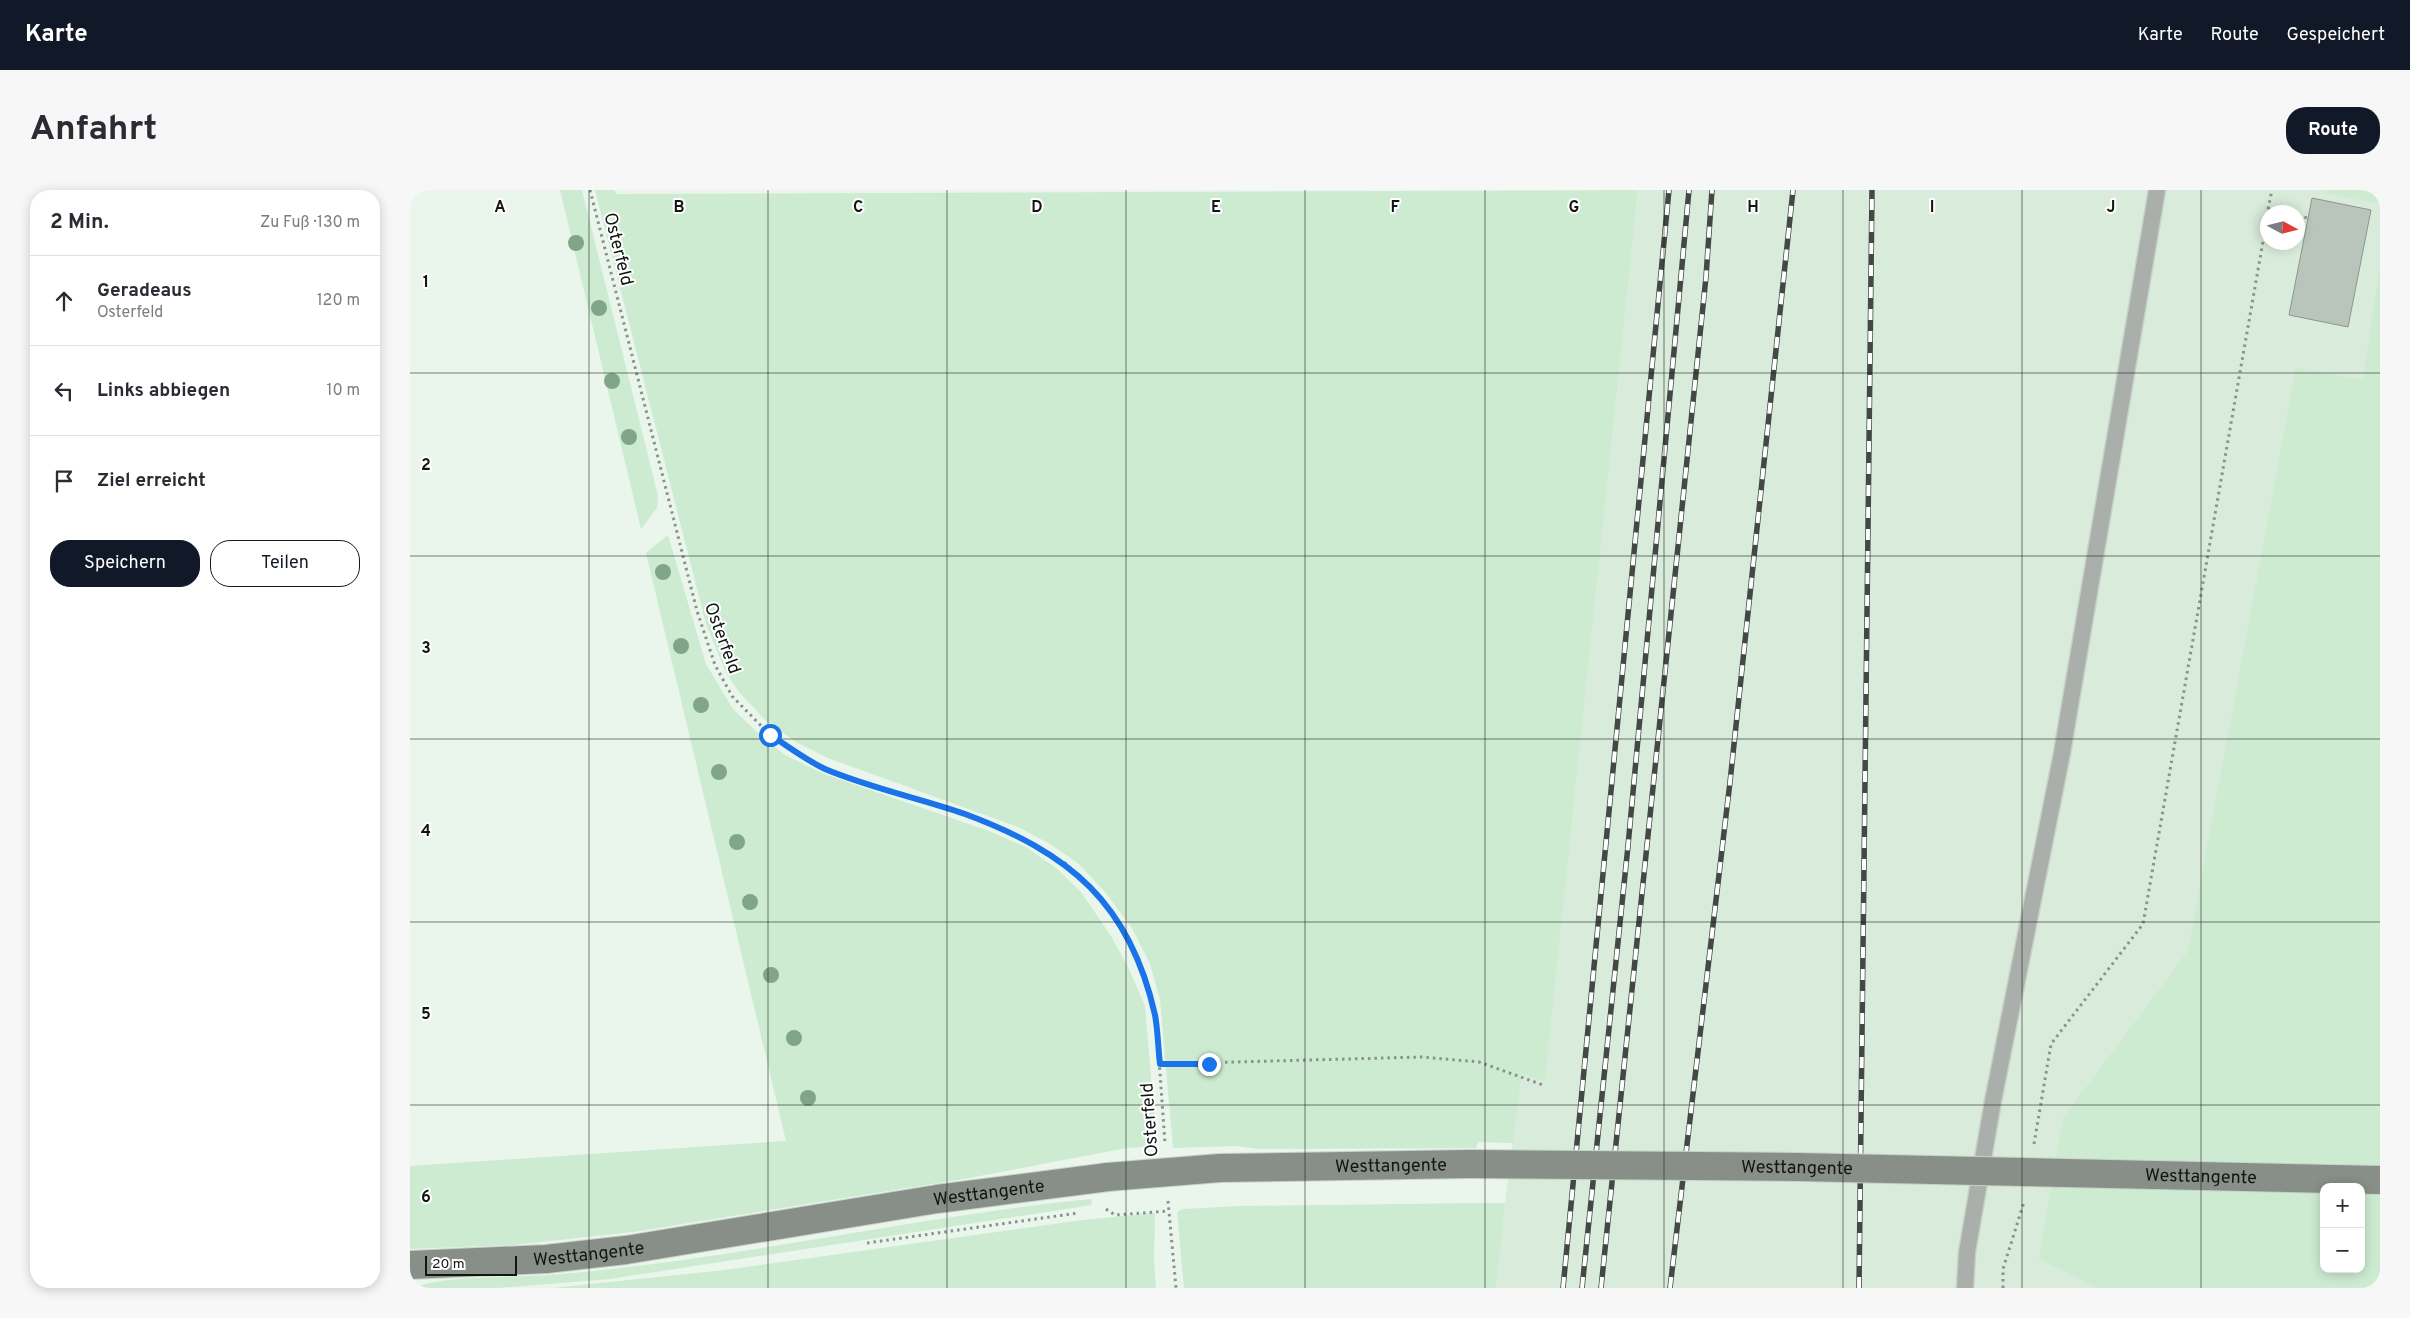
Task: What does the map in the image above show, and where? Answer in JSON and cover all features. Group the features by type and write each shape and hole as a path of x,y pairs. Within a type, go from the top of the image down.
{"main road":[{"name":"Westtangente","path":"410,1265 546,1259 626,1250 937,1199 1108,1178 1220,1168 1469,1164 1798,1167 2380,1180"}],"lane":[{"path":"1965,1288 1967,1252 1990,1120 2062,753 2157,190"}],"path":[{"name":"Osterfeld","path":"590,190 697,611 715,665 732,696 770,735 823,768 887,791 964,814 1016,834 1065,863 1099,895 1125,931 1144,975 1156,1017 1165,1152"},
{"path":"2269,205 2272,190"},
{"path":"2033,1148 2051,1044 2143,924 2261,250"},
{"path":"1160,1064 1422,1058 1479,1062 1543,1085"},
{"path":"1168,1191 1176,1288"},
{"path":"2003,1288 2003,1269 2026,1192"},
{"path":"1106,1209 1115,1215 1169,1211"}],"shaded area":[{"path":"1638,190 2380,190 2380,1288 1496,1288 1501,1232 1522,1074 1545,1080"}],"green space":[{"path":"560,190 582,190 658,496 657,508 641,529"},
{"path":"595,190 615,190 616,194 1638,190 1545,1081 1522,1074 1513,1143 1478,1142 1476,1148 1259,1149 1236,1146 1173,1148 1160,1000 1150,964 1132,928 1105,892 1079,864 1050,844 1018,827 828,758 796,742 766,721 740,693 726,673 706,624"},
{"path":"2326,190 2380,190 2380,204 2326,193"},
{"path":"2380,266 2380,1288 2098,1288 2039,1259 2063,1118 2188,951 2296,368 2363,380"},
{"path":"668,535 706,664 733,709 761,736 785,755 824,774 989,831 1026,847 1056,868 1081,892 1111,936 1128,967 1145,1006 1157,1146 1127,1148 969,1178 633,1232 513,1245 410,1249 410,1166 786,1141 646,553"},
{"path":"1091,1199 1092,1205 610,1279 498,1288 415,1288 425,1284 459,1279 549,1275 685,1260 956,1216"},
{"path":"1505,1203 1496,1288 1184,1288 1177,1212 1183,1209 1241,1206"},
{"path":"1155,1213 1154,1261 1156,1288 552,1288 725,1270 1082,1220"}],"building":[{"path":"2312,198 2371,210 2348,327 2289,315 2302,250 2305,250 2305,234"}],"railway":[{"path":"1563,1288 1669,190"},
{"path":"1582,1288 1628,846 1689,190"},
{"path":"1601,1288 1706,277 1712,190"},
{"path":"1670,1288 1730,782 1793,190"},
{"path":"1859,1288 1872,190"}],"route":[{"path":"770,735 823,768 887,791 964,814 1016,834 1065,863 1099,895 1125,931 1144,975 1156,1017 1160,1064 1209,1064"}]}
